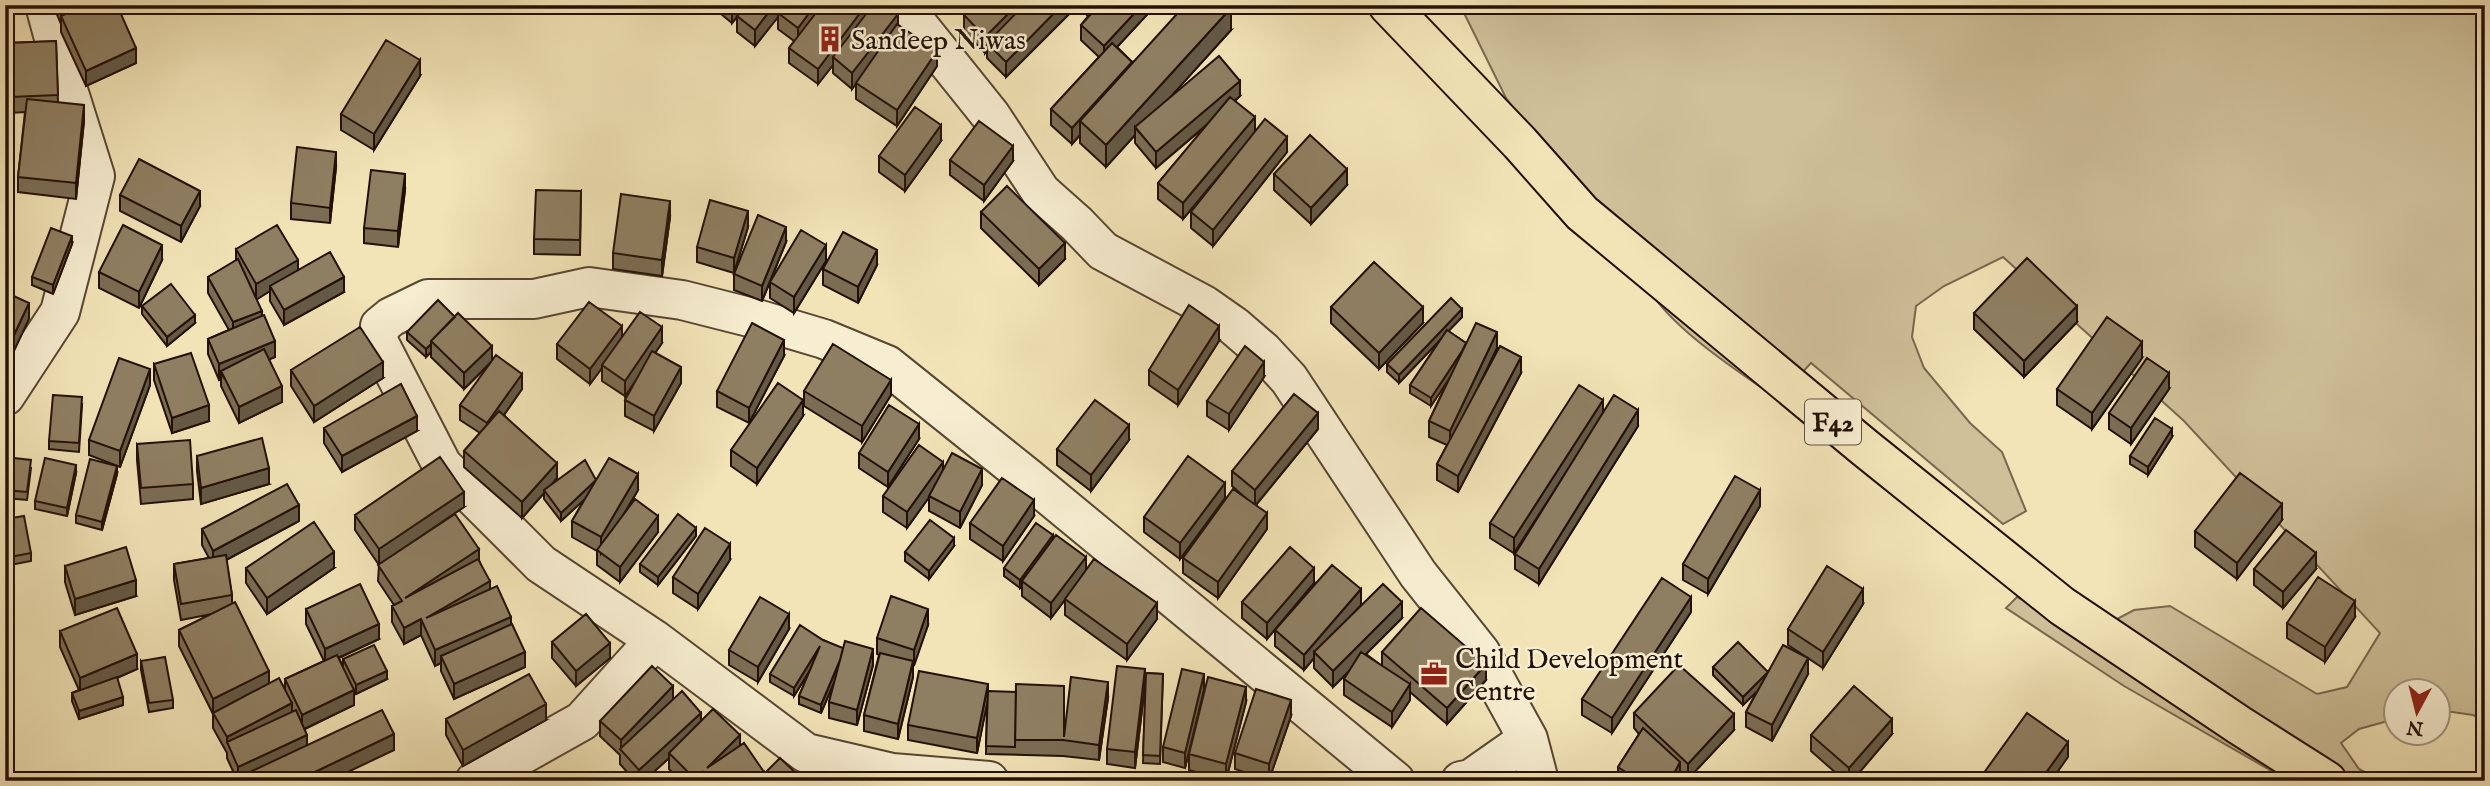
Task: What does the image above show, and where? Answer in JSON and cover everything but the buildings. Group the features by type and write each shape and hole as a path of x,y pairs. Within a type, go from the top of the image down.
{"highway":[{"name":"F42","path":"1388,5 1520,143 1582,213 1864,447 2062,606 2327,781"}],"street":[{"path":"5,396 60,312 95,176 45,5"},
{"path":"902,5 991,116 1041,192 1103,251 1203,305 1234,326 1263,351 1289,379 1418,574 1480,652 1528,739 1539,781"},
{"path":"989,781 811,767 655,640 541,564 442,465 378,341 380,326 391,317 428,299 534,299 589,288 682,300 744,316 824,339 887,365 1395,781"},
{"path":"475,781 582,721 655,640"},
{"path":"1461,781 1471,779 1528,739"}],"shaded area":[{"path":"1455,5 2485,5 2485,721 2473,715 2452,712 2452,678 2382,678 2382,723 2359,729 2341,743 2359,769 2381,781 2289,781 2124,686 2006,608 2017,597 2071,627 2104,626 2134,610 2170,606 2317,694 2347,687 2380,633 2184,421 2003,257 1944,286 1916,306 1912,337 1924,368 1970,423 2002,452 2026,511 2003,524 1811,363 1778,399 1707,349 1659,303 1506,98 1463,11"}],"place":[{"name":"Sandeep Niwas","path":"830,39"},
{"name":"Child Development Centre","path":"1434,674"}]}
